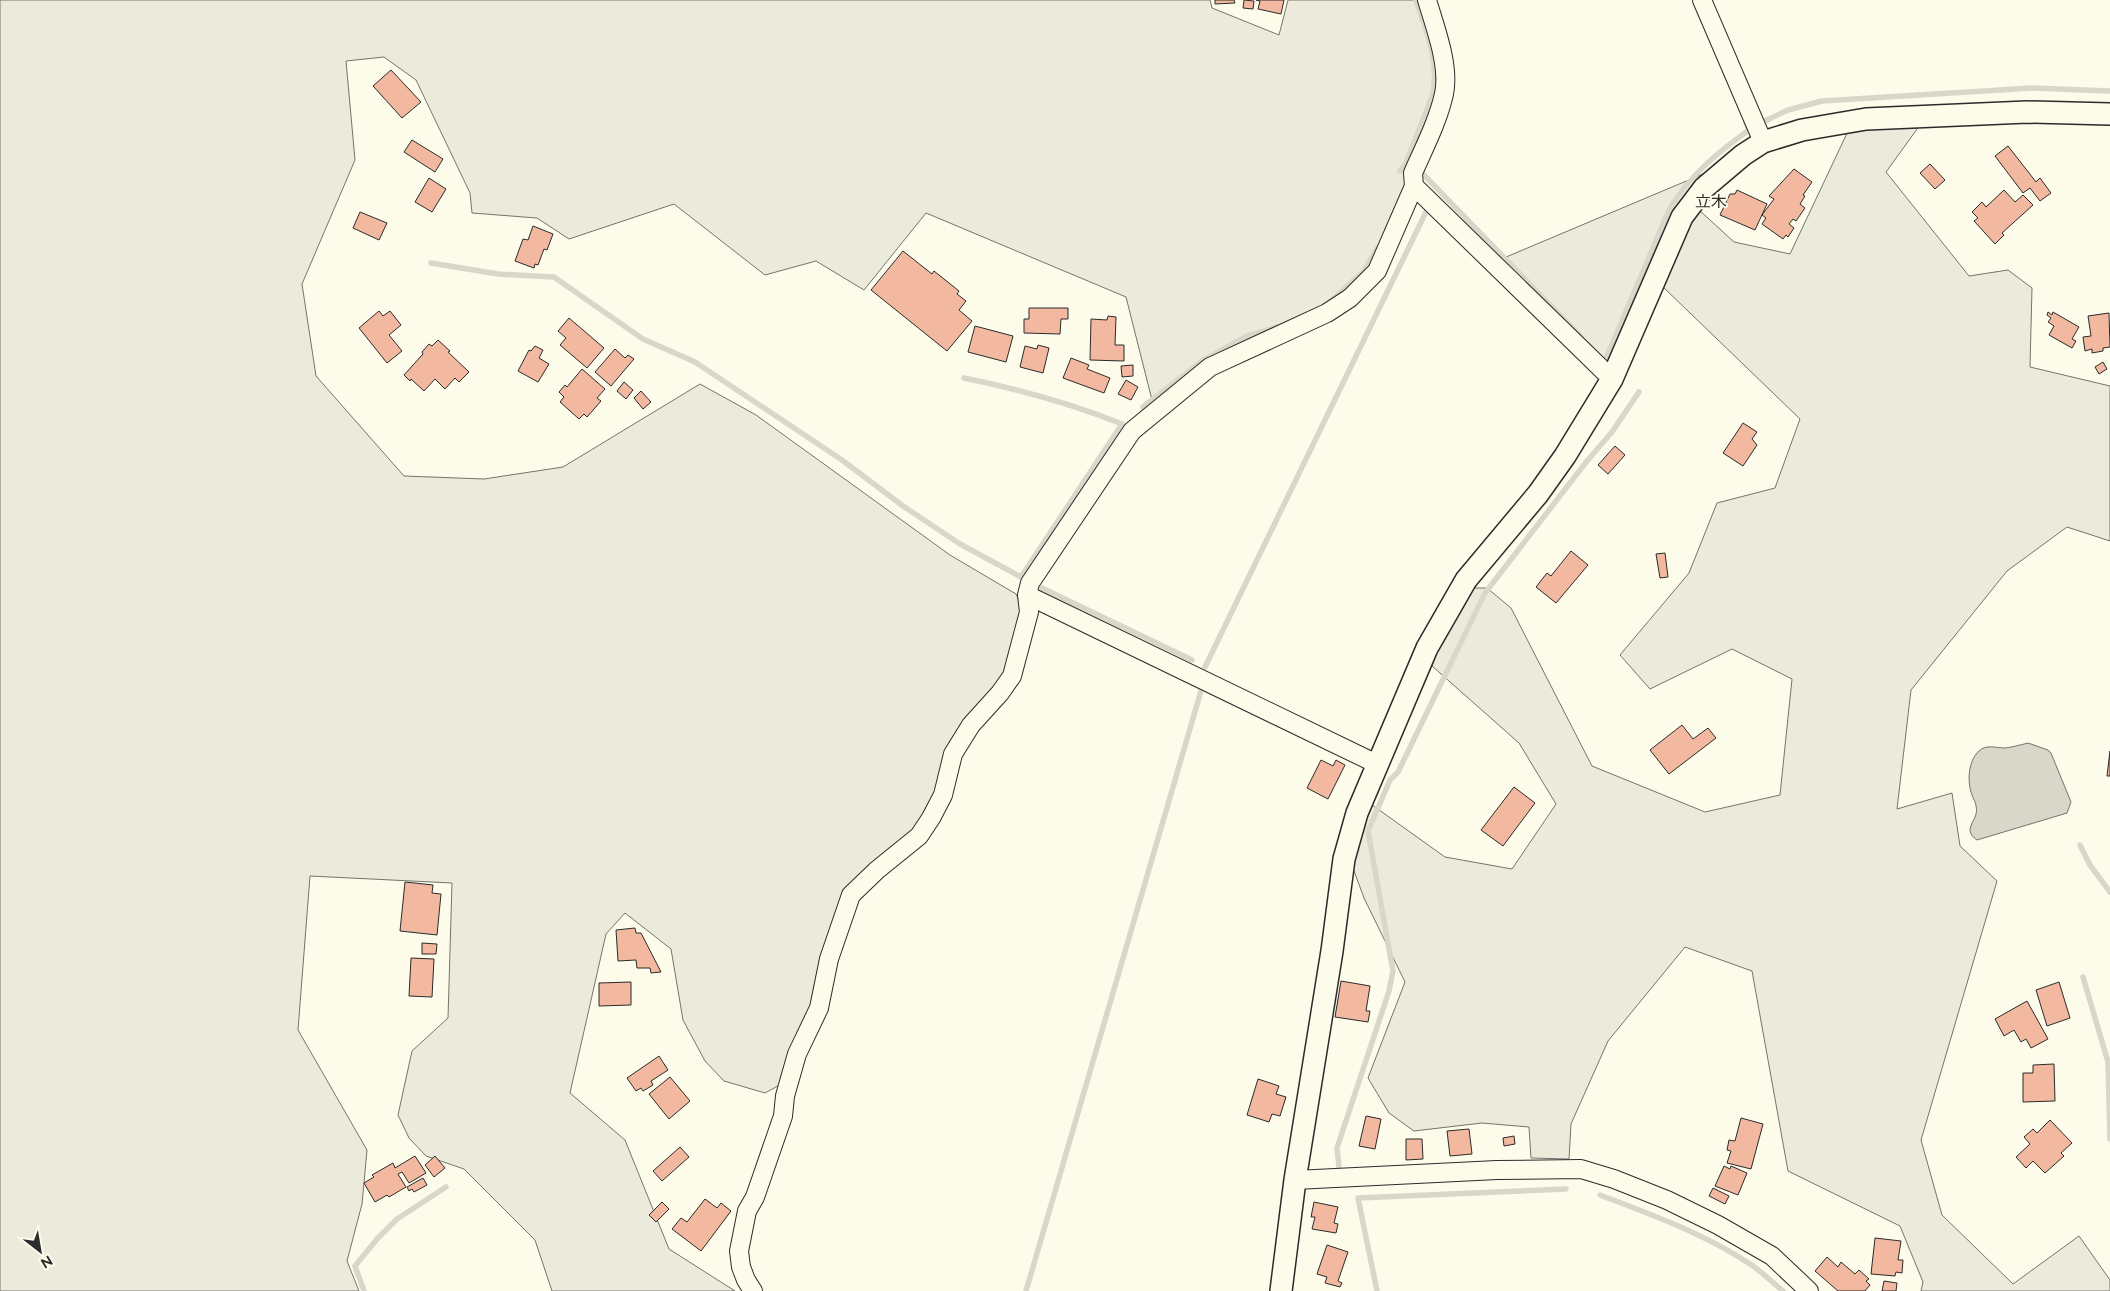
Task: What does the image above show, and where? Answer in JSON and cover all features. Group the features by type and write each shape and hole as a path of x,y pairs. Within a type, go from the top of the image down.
{"street":[{"path":"753,1291 743,1274 739,1251 747,1211 755,1197 783,1116 785,1096 796,1054 819,1008 829,960 851,895 876,870 919,836 931,818 942,795 953,754 971,724 1000,693 1012,676 1030,612 1028,595 1030,583 1132,431 1210,367 1327,313 1350,298 1377,271 1444,93 1445,74 1440,47 1427,0"},
{"path":"1702,0 1763,142"},
{"path":"1281,1291 1295,1180 1332,951 1344,859 1357,812 1427,648 1466,580 1538,494 1565,456 1612,379 1682,217 1704,188 1723,171 1763,142 1802,130 1866,119 2028,112 2110,114"},
{"path":"1415,174 1612,379"},
{"path":"1028,595 1377,764"},
{"path":"1295,1180 1497,1170 1581,1169 1614,1179 1667,1200 1718,1225 1772,1256 1809,1291"}],"shaded area":[{"path":"0,0 1210,0 1212,8 1279,35 1288,0 1421,0 1436,55 1440,90 1405,178 1404,198 1364,277 1321,310 1208,361 1152,400 1126,297 926,213 864,290 816,261 765,275 674,204 569,239 537,218 472,213 470,193 416,80 384,57 346,61 355,160 302,284 316,376 404,476 484,479 563,467 700,384 756,415 950,555 1016,594 1022,607 1005,675 917,827 847,893 785,1082 765,1093 724,1081 705,1061 683,1020 671,949 625,913 606,934 570,1093 625,1140 669,1249 735,1291 552,1291 535,1240 464,1169 426,1156 409,1138 398,1115 412,1051 448,1018 452,883 310,876 298,1030 367,1150 362,1204 347,1261 359,1291 0,1291"},
{"path":"1920,125 1886,172 1969,276 2008,270 2032,288 2030,367 2110,386 2110,541 2067,527 2007,571 1911,690 1897,809 1952,793 1960,846 1997,881 1921,1140 1942,1215 2013,1284 2079,1236 2110,1280 2110,1291 1921,1291 1923,1282 1900,1226 1788,1171 1752,971 1685,947 1608,1041 1571,1124 1569,1159 1531,1158 1529,1127 1482,1123 1414,1131 1389,1113 1368,1078 1405,982 1364,898 1350,860 1368,802 1445,857 1512,869 1556,804 1519,743 1432,666 1440,644 1472,588 1487,588 1511,608 1592,766 1705,812 1780,795 1792,679 1732,649 1650,689 1620,655 1689,573 1717,503 1775,488 1800,419 1662,286 1698,209 1734,242 1790,254 1849,129"},
{"path":"1710,171 1611,365 1604,365 1499,260"},
{"path":"2028,743 2048,750 2051,753 2071,802 2067,813 1977,840 1970,832 1976,811 1976,803 1969,784 1971,766 1975,755 1985,748 2014,747"}],"building":[{"path":"1215,0 1234,0 1235,3 1215,4"},
{"path":"1244,0 1254,1 1253,9 1243,8"},
{"path":"1256,0 1284,0 1281,14 1258,9 1260,1"},
{"path":"391,70 421,102 402,118 373,86"},
{"path":"412,140 443,159 435,172 404,152"},
{"path":"2008,146 2036,182 2040,178 2051,193 2040,201 2030,188 2023,193 1995,156"},
{"path":"1930,164 1945,180 1935,189 1920,173"},
{"path":"1794,169 1812,182 1803,195 1805,196 1800,204 1805,208 1796,221 1793,219 1789,224 1794,228 1788,237 1786,235 1783,239 1762,224 1766,218 1762,215 1774,199 1769,196"},
{"path":"429,178 446,189 432,212 415,202"},
{"path":"1737,190 1767,204 1755,230 1720,215 1730,194 1735,194"},
{"path":"2004,190 2015,202 2023,195 2033,205 2002,233 2004,235 1995,244 1974,221 1978,218 1972,212 1982,202 1986,207"},
{"path":"360,212 387,223 379,240 353,228"},
{"path":"533,226 553,234 547,250 544,249 538,265 535,264 534,268 515,261 523,239 528,240"},
{"path":"903,251 932,274 934,271 959,291 957,294 966,301 959,310 972,321 947,351 871,290"},
{"path":"1029,308 1068,308 1068,319 1061,319 1060,334 1024,333 1024,319 1029,319"},
{"path":"379,311 383,316 390,311 401,325 389,335 402,351 387,363 359,328"},
{"path":"2048,312 2052,315 2053,312 2079,327 2072,339 2076,341 2072,348 2049,335 2054,326 2048,322 2051,318 2047,315"},
{"path":"2109,313 2110,347 2103,348 2103,351 2092,353 2092,349 2085,351 2083,337 2091,336 2088,316"},
{"path":"1108,316 1116,317 1115,345 1124,345 1124,361 1090,360 1091,319 1107,320"},
{"path":"569,318 604,348 587,368 560,345 566,338 558,331"},
{"path":"975,326 1013,336 1006,362 968,352"},
{"path":"438,340 469,372 459,382 455,378 445,389 435,379 424,391 404,375 423,354 422,352 429,344 432,346"},
{"path":"1038,345 1049,348 1043,373 1020,367 1025,346 1037,349"},
{"path":"535,346 543,350 539,358 549,364 538,382 518,371 529,350 531,351"},
{"path":"615,349 625,358 628,355 634,359 611,386 595,372"},
{"path":"1071,358 1089,365 1087,369 1110,378 1104,393 1063,378"},
{"path":"2103,362 2107,369 2099,374 2095,367"},
{"path":"1133,365 1133,376 1122,377 1121,366"},
{"path":"582,369 605,389 597,398 601,401 587,417 584,414 579,419 560,402 564,397 559,392 565,385 567,387"},
{"path":"1126,380 1138,387 1131,400 1118,394"},
{"path":"624,382 633,390 626,399 617,391"},
{"path":"641,391 651,402 643,409 634,398"},
{"path":"1743,423 1757,432 1752,439 1757,445 1743,466 1723,453"},
{"path":"1615,446 1625,455 1608,474 1598,465"},
{"path":"1571,551 1588,565 1556,603 1536,587 1547,573 1551,576"},
{"path":"1665,553 1668,577 1660,578 1656,554"},
{"path":"1682,725 1693,739 1708,728 1716,738 1669,774 1650,750"},
{"path":"2110,751 2110,776 2107,776"},
{"path":"1321,760 1333,766 1336,760 1345,765 1328,799 1307,788"},
{"path":"1514,787 1535,803 1503,846 1481,830"},
{"path":"405,882 433,885 432,893 441,894 437,935 400,931"},
{"path":"635,928 636,933 641,933 661,972 651,973 650,968 637,968 636,960 618,961 616,930"},
{"path":"422,943 437,944 436,954 422,954"},
{"path":"411,958 434,959 432,997 409,996"},
{"path":"1341,981 1370,986 1366,1011 1370,1011 1368,1022 1335,1017"},
{"path":"631,982 631,1005 599,1006 599,983"},
{"path":"2059,982 2070,1018 2047,1026 2036,990"},
{"path":"2027,1001 2048,1039 2031,1048 2026,1039 2021,1042 2014,1030 2004,1036 1995,1019"},
{"path":"659,1056 668,1070 651,1081 653,1085 643,1091 641,1088 636,1091 627,1078"},
{"path":"2054,1064 2055,1101 2023,1102 2023,1073 2033,1073 2033,1065"},
{"path":"670,1077 690,1101 669,1119 649,1094"},
{"path":"1258,1079 1279,1086 1276,1094 1286,1097 1280,1116 1272,1114 1269,1122 1247,1115"},
{"path":"1366,1116 1381,1119 1375,1149 1359,1146"},
{"path":"1741,1118 1763,1124 1751,1169 1727,1163 1731,1151 1727,1150 1729,1140 1735,1141"},
{"path":"2050,1120 2072,1143 2061,1153 2064,1156 2045,1173 2033,1161 2026,1168 2016,1157 2030,1144 2024,1137 2033,1129 2037,1133"},
{"path":"1469,1129 1472,1154 1450,1156 1447,1131"},
{"path":"1514,1136 1515,1144 1504,1146 1503,1138"},
{"path":"1406,1139 1422,1139 1423,1159 1406,1160"},
{"path":"680,1147 689,1157 662,1181 653,1171"},
{"path":"415,1156 426,1173 409,1183 402,1172 398,1174 406,1187 389,1197 387,1195 375,1202 364,1183 374,1177 372,1175 393,1163 395,1168"},
{"path":"435,1156 445,1168 434,1177 425,1165"},
{"path":"1724,1166 1730,1169 1731,1166 1747,1173 1738,1195 1715,1186"},
{"path":"423,1178 427,1185 414,1192 412,1189 409,1191 407,1187"},
{"path":"1713,1188 1729,1196 1725,1204 1709,1196"},
{"path":"705,1199 717,1208 721,1203 731,1211 701,1251 672,1229 681,1218 687,1222"},
{"path":"662,1202 669,1209 656,1222 649,1215"},
{"path":"1314,1202 1338,1207 1334,1223 1338,1224 1336,1233 1312,1229 1315,1217 1311,1217"},
{"path":"1875,1238 1901,1241 1898,1260 1903,1260 1902,1273 1896,1272 1895,1276 1871,1274"},
{"path":"1327,1245 1348,1252 1338,1281 1342,1283 1340,1287 1325,1283 1327,1277 1317,1274"},
{"path":"1827,1257 1838,1267 1841,1262 1855,1274 1859,1270 1869,1279 1866,1281 1870,1285 1865,1291 1838,1291 1815,1271"},
{"path":"1884,1281 1897,1283 1896,1291 1882,1291"}],"waterway":[{"path":"1416,0 1431,46 1434,81 1433,94 1406,163 1422,173 1581,337"},
{"path":"1765,121 1788,110 1822,101 2032,88 2110,91"},
{"path":"1601,358 1605,361 1669,210 1694,176 1726,147 1749,130 1746,123"},
{"path":"1400,171 1406,163"},
{"path":"1205,667 1427,210"},
{"path":"1334,298 1363,272 1377,249"},
{"path":"431,263 498,274 554,277 643,339 695,362 842,460 903,506 960,544 1021,577 1122,424 1044,397 964,378"},
{"path":"1143,407 1202,361 1247,336 1277,327"},
{"path":"1339,1167 1337,1148 1389,991 1393,971 1368,831 1390,780 1398,772 1485,593 1587,461 1612,432 1639,392"},
{"path":"1042,588 1192,660"},
{"path":"1026,1291 1201,691"},
{"path":"2080,845 2090,865 2110,892"},
{"path":"2083,977 2108,1062 2110,1139"},
{"path":"364,1291 355,1266 377,1239 397,1219 446,1187"},
{"path":"1377,1291 1358,1198 1566,1189"},
{"path":"1600,1195 1678,1226 1717,1244 1753,1266 1783,1291"}],"district":[{"name":"立木","path":"1711,201"}]}
